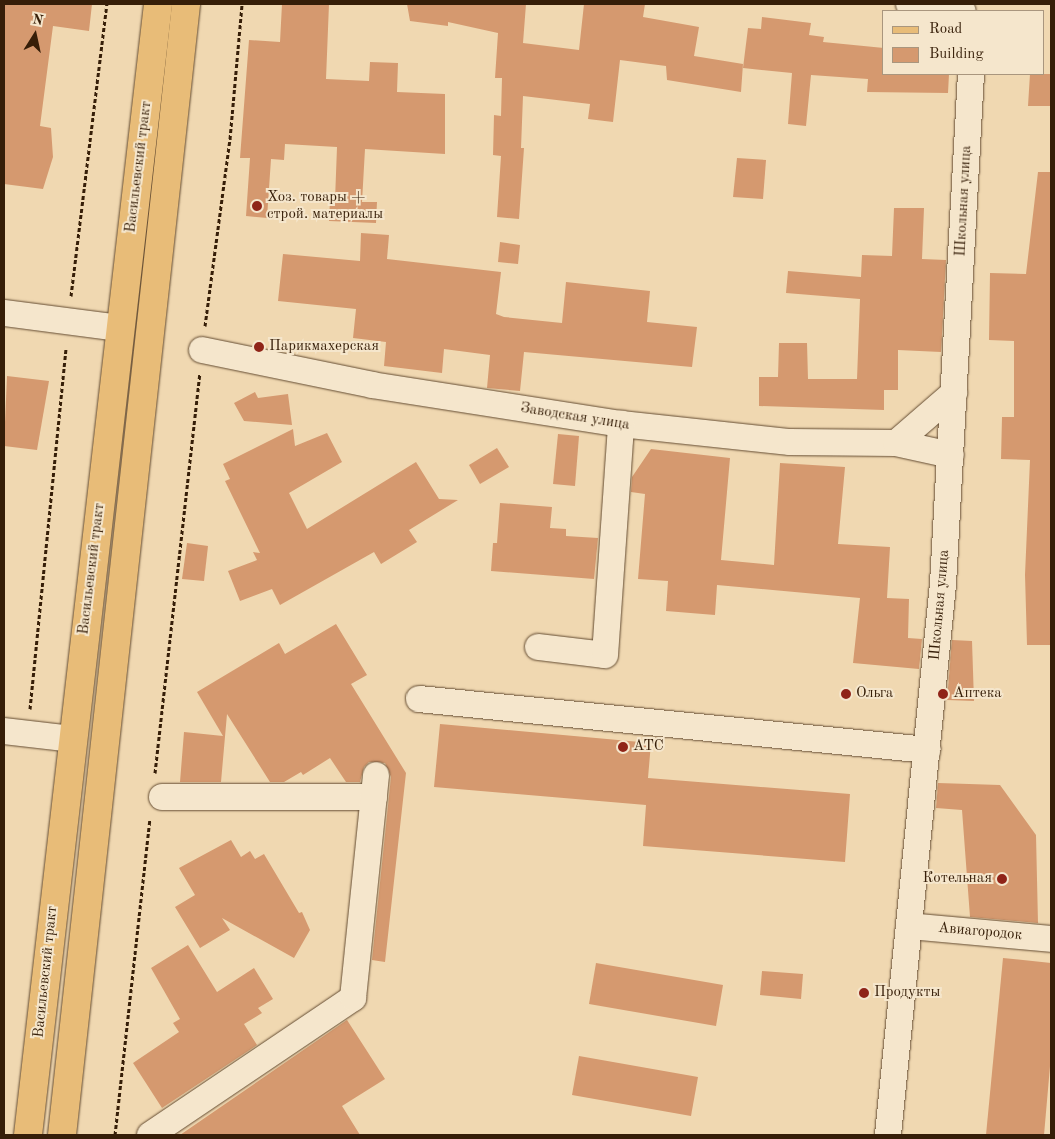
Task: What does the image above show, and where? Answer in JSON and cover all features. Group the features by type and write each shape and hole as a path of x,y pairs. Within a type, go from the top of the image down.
{"main road":[{"name":"Васильевский тракт","path":"28,1135 72,739 158,4"},
{"name":"Васильевский тракт","path":"62,1135 186,4"}],"street":[{"path":"909,4 955,10"},
{"name":"Школьная улица","path":"888,1135 943,584 971,75"},
{"path":"4,313 120,328"},
{"name":"Заводская улица","path":"202,350 372,385 621,424 790,442 896,442 951,455"},
{"path":"896,442 954,393"},
{"path":"538,647 605,655 621,424"},
{"path":"419,699 927,750"},
{"path":"16,733 72,739"},
{"path":"150,1135 353,998 374,786 156,797"},
{"name":"Авиагородок","path":"909,926 1051,939"}],"path":[{"path":"16,733 107,4"},
{"path":"115,1135 156,797 202,350 230,139 242,4"}],"building":[{"path":"4,4 92,4 89,31 53,26 40,126 51,128 53,157 43,189 4,184"},
{"path":"282,4 329,4 326,79 369,81 370,62 398,63 397,92 445,94 445,154 365,149 362,202 377,202 376,223 329,221 330,200 335,200 337,147 285,144 284,160 271,159 267,218 246,216 250,158 240,158 249,40 280,42"},
{"path":"407,4 526,4 523,43 579,50 584,4 645,4 643,17 699,27 694,56 743,64 741,92 667,80 666,66 620,60 613,122 588,119 590,104 523,96 521,148 524,148 519,219 497,217 501,156 493,155 494,115 501,116 502,78 495,78 498,33 448,22 448,26 410,21"},
{"path":"762,17 811,23 809,35 824,37 823,42 882,48 882,75 949,75 948,93 867,92 868,79 811,75 806,126 788,124 792,73 743,68 748,28 761,29"},
{"path":"1051,74 1051,106 1028,106 1030,75"},
{"path":"737,158 766,160 763,199 733,197"},
{"path":"1038,172 1051,172 1051,645 1027,645 1025,575 1030,460 1001,459 1002,417 1014,417 1014,341 989,340 990,273 1026,274"},
{"path":"894,208 924,208 922,259 946,260 941,352 898,350 898,390 884,390 884,410 759,406 759,377 778,377 779,343 807,343 808,379 857,379 860,299 786,293 788,271 861,277 862,255 892,256"},
{"path":"361,233 389,235 387,259 501,272 496,314 504,317 562,323 566,282 650,291 647,322 697,327 692,367 524,352 520,391 487,388 490,355 444,349 442,373 384,366 386,342 353,338 356,309 278,301 283,254 360,261"},
{"path":"500,242 520,245 518,264 498,262"},
{"path":"7,376 49,381 37,450 4,446"},
{"path":"255,392 258,398 288,394 292,425 244,421 234,403"},
{"path":"293,429 295,446 327,433 342,462 289,493 307,529 416,462 439,499 458,500 409,530 417,542 381,564 374,552 280,605 272,589 240,601 228,571 257,560 253,552 260,553 225,481 230,479 223,464"},
{"path":"558,434 579,436 575,486 553,484"},
{"path":"497,448 509,467 480,484 469,465"},
{"path":"651,449 730,458 721,560 774,565 780,463 845,467 838,544 890,547 887,598 909,599 908,638 922,639 919,669 853,663 860,598 717,585 715,615 666,611 668,581 638,579 645,494 631,492 632,477"},
{"path":"500,503 552,507 550,528 566,529 566,536 598,538 594,579 491,571 493,543 497,543"},
{"path":"187,543 208,546 204,581 182,579"},
{"path":"336,624 367,675 351,684 406,773 385,962 372,960 391,777 385,763 369,762 364,767 360,782 346,782 330,758 303,775 301,772 284,782 270,782 227,714 221,782 180,782 184,732 223,736 197,692 279,643 285,654"},
{"path":"952,640 972,641 974,701 947,700"},
{"path":"440,724 651,743 648,778 850,794 845,862 643,846 646,805 434,787"},
{"name":"Котельная","path":"938,783 1000,785 1036,835 1038,923 970,917 962,810 936,808"},
{"path":"231,840 241,857 250,851 255,859 264,854 299,913 302,912 310,930 294,958 222,918 230,930 200,948 175,907 195,895 179,868"},
{"path":"188,945 217,992 254,968 273,999 258,1008 262,1013 244,1024 257,1045 162,1108 133,1063 179,1032 173,1023 180,1019 151,968"},
{"path":"1003,958 1051,963 1051,1055 1044,1135 986,1135"},
{"path":"596,963 723,985 716,1026 589,1004"},
{"path":"762,971 803,974 801,999 760,995"},
{"path":"347,1020 385,1079 342,1106 360,1135 180,1135"},
{"path":"579,1056 698,1077 691,1116 572,1095"}],"place":[{"name":"Хоз. товары + строй. материалы","path":"257,206"},
{"name":"Парикмахерская","path":"259,347"},
{"name":"Ольга","path":"846,694"},
{"name":"Аптека","path":"943,694"},
{"name":"АТС","path":"623,747"},
{"name":"Котельная","path":"1002,879"},
{"name":"Продукты","path":"864,993"}]}
